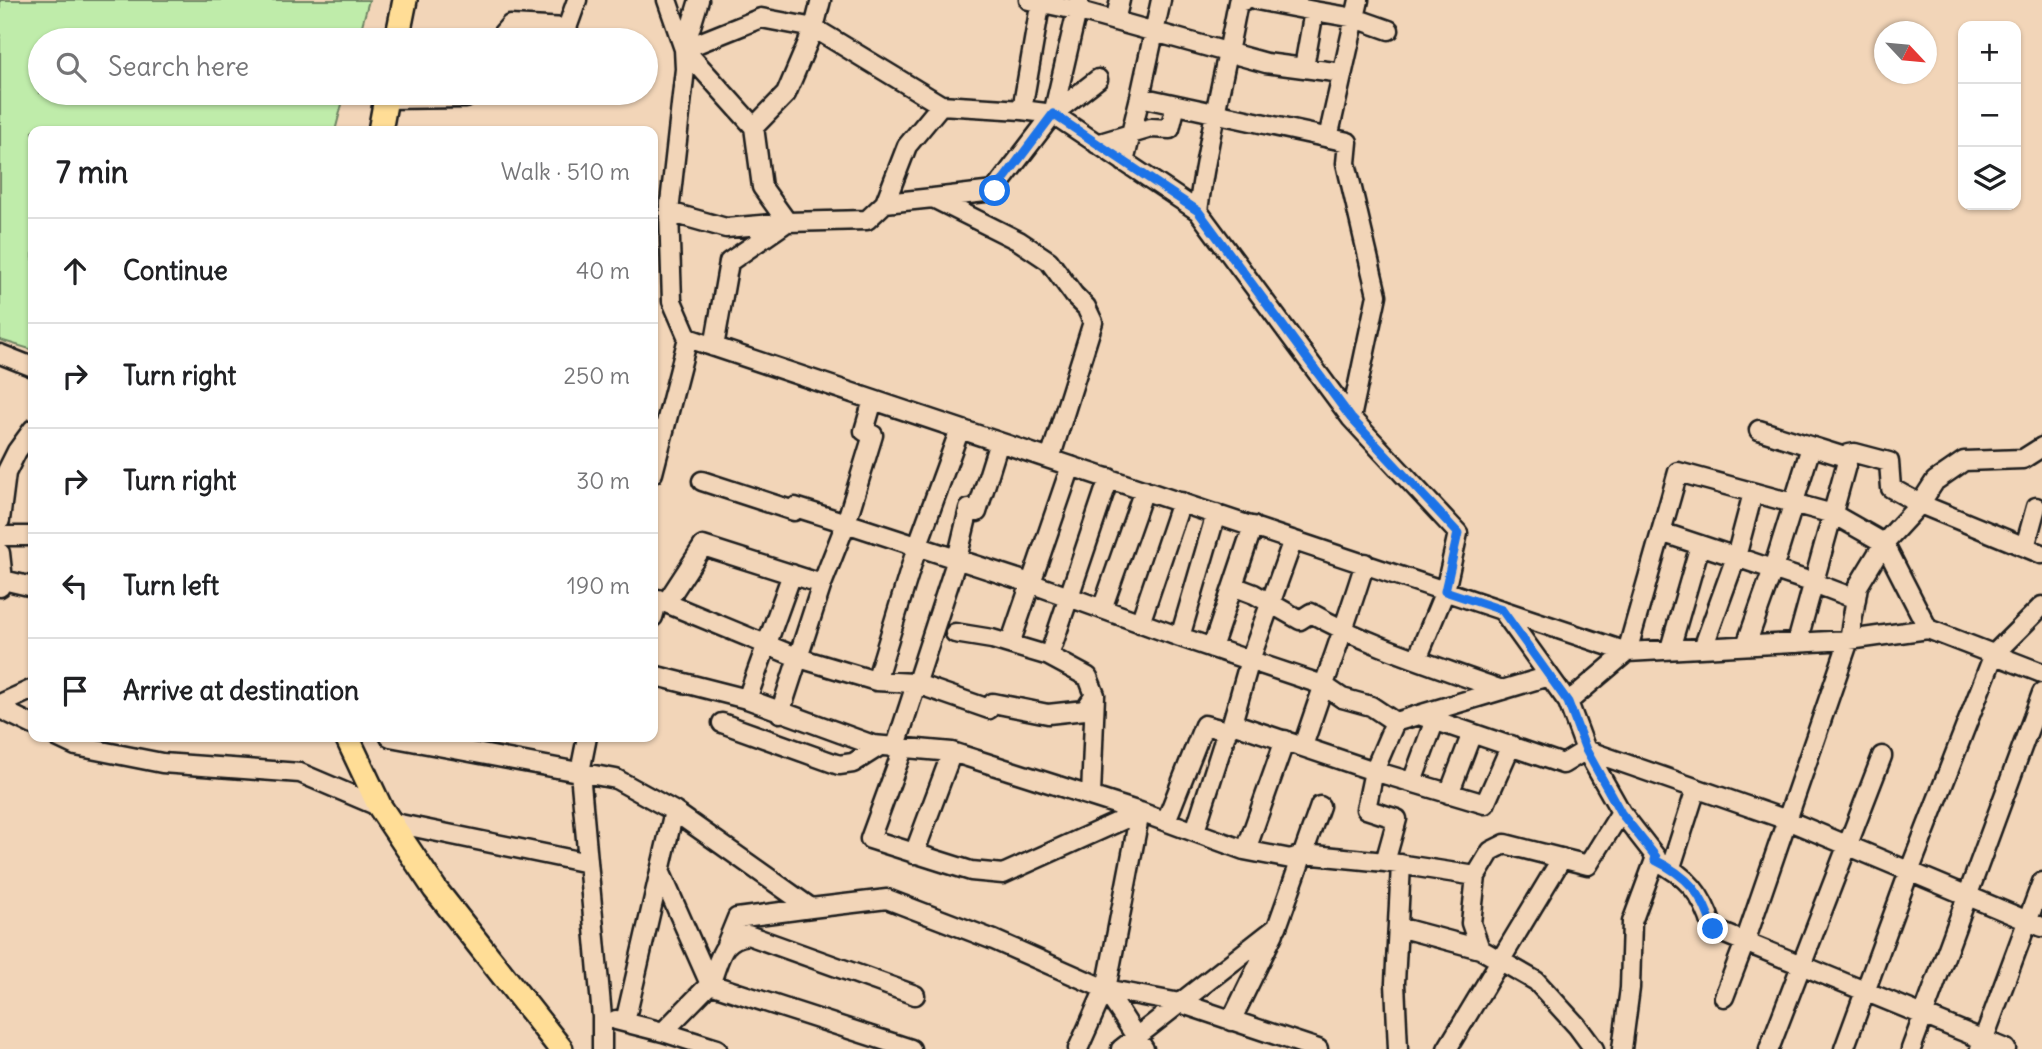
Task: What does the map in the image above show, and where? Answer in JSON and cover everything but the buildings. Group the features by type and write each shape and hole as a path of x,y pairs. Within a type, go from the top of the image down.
{"main road":[{"path":"399,28 405,0"},
{"path":"381,126 385,105"},
{"path":"349,742 385,815 435,889 561,1049"}],"street":[{"path":"507,28 510,25 568,28 577,0"},
{"path":"658,454 688,338 672,301 669,212 685,69 684,49 667,0"},
{"path":"684,49 699,0"},
{"path":"754,127 786,94 814,28 821,0"},
{"path":"1115,21 1120,0"},
{"path":"1124,162 1161,0"},
{"path":"1198,211 1214,113 1238,2 1245,0"},
{"path":"1257,0 1314,11 1357,9 1389,30"},
{"path":"1022,110 1037,1 1078,5 1115,21 1266,63 1342,73"},
{"path":"1053,114 1078,5"},
{"path":"1328,138 1357,9"},
{"path":"1304,67 1314,11"},
{"path":"684,49 761,18 814,28 941,105 1053,114 1198,211 1351,418 1458,533 1445,591 1417,659"},
{"path":"684,49 754,127 762,187 787,222"},
{"path":"885,203 995,191 1053,114 1098,79"},
{"path":"1140,97 1348,142 1346,163 1377,295 1351,418"},
{"path":"669,212 726,228 787,222 867,220 885,203 906,146 941,105"},
{"path":"1097,144 1151,128 1170,129 1176,105"},
{"path":"933,198 1019,241 1049,261 1090,314 1093,322 1050,459"},
{"path":"714,347 729,262 787,222"},
{"path":"688,338 1627,652 1849,640 1928,629 2042,673"},
{"path":"0,354 28,365"},
{"path":"780,713 822,583 846,523 873,435 864,431 873,400"},
{"path":"876,681 918,547 960,429"},
{"path":"1759,430 1847,458"},
{"path":"0,520 6,473 28,436"},
{"path":"999,442 976,512 969,509 957,559 892,748 870,839 971,871 1003,874 1140,812"},
{"path":"1746,645 1811,447"},
{"path":"2023,459 2042,447"},
{"path":"1797,643 1849,454 1855,453 1889,463 1891,488 1920,504 2034,550 2036,507"},
{"path":"1724,997 1849,640 1858,586 1884,543 1920,504 1935,481 1964,461 2023,459 2042,466"},
{"path":"1010,643 1071,466"},
{"path":"1568,702 1627,652 1678,471 1832,514 1884,543 1928,629"},
{"path":"1049,656 1109,478"},
{"path":"702,481 794,511 795,506 1030,583 1323,685 1342,698 1371,706 1395,722 1427,718 1549,676"},
{"path":"1102,609 1144,490"},
{"path":"1703,648 1736,557 1753,493"},
{"path":"1140,623 1181,502"},
{"path":"1180,637 1216,514"},
{"path":"1212,648 1253,526"},
{"path":"1661,531 1856,599"},
{"path":"0,536 28,536"},
{"path":"1195,831 1293,540"},
{"path":"1670,649 1700,545"},
{"path":"822,583 703,546 659,600 799,658 876,681 914,683 989,709 993,704 1048,714 1085,710 1095,695"},
{"path":"0,552 2,584 28,587"},
{"path":"1303,746 1323,685 1345,632 1365,564"},
{"path":"747,698 792,574"},
{"path":"1233,586 1300,620 1311,613 1345,632 1502,690"},
{"path":"1844,1049 1994,654 2042,606"},
{"path":"1502,610 1568,702 1586,750 1621,813 1656,857 1706,904 1713,929 1924,1015 1981,1044 2006,1049"},
{"path":"955,633 1010,643 1049,656 1088,677 1095,695 1091,796"},
{"path":"658,675 747,698 780,713 892,748 952,752 1140,812 1246,850 1291,859 1304,854 1393,863 1476,876"},
{"path":"0,704 28,691"},
{"path":"1911,1049 2042,692"},
{"path":"0,709 28,723"},
{"path":"1427,718 1563,764 1586,750"},
{"path":"1412,782 1427,718"},
{"path":"1395,722 1374,771 1366,809 1397,819 1393,863 1398,927 1395,983 1398,1049"},
{"path":"722,723 839,765 853,763 892,748"},
{"path":"1166,821 1203,725 1229,727 1285,740 1374,771 1485,804 1511,745"},
{"path":"1450,793 1472,733"},
{"path":"1246,850 1285,740"},
{"path":"68,742 162,763 300,773 385,815 588,863"},
{"path":"417,742 616,779 674,811 811,908"},
{"path":"586,742 580,772 602,1017 601,1049"},
{"path":"1586,750 1787,820 2035,924"},
{"path":"914,854 952,752"},
{"path":"1769,1049 1882,756"},
{"path":"1622,1049 1630,988 1632,922 1663,864 1696,789"},
{"path":"1231,1021 1277,927 1320,806"},
{"path":"625,1022 674,811"},
{"path":"1078,1049 1105,989 1140,812"},
{"path":"1480,949 1471,923 1476,876 1492,851 1506,844 1588,865 1621,813"},
{"path":"1447,1049 1562,858"},
{"path":"660,871 710,984 911,1049"},
{"path":"1981,1044 2035,924 2042,882"},
{"path":"663,1032 710,984 737,918 887,899 994,940 1105,989 1180,1003 1318,1049"},
{"path":"1121,1049 1140,1043 1180,1003 1277,927"},
{"path":"1398,927 1480,949 1536,981 1594,1049"},
{"path":"710,984 726,944 733,937 748,935 915,995"},
{"path":"1105,989 1140,1043"},
{"path":"602,1017 663,1032 690,1045 717,1049"}],"green space":[{"path":"0,0 369,0 361,28 28,28 28,105 342,105 336,126 28,126 28,348 0,340"}],"route":[{"path":"995,191 1053,114 1198,211 1351,418 1458,533 1445,591 1502,610 1568,702 1586,750 1621,813 1656,857 1655,860 1671,867 1706,904 1713,929"}]}
